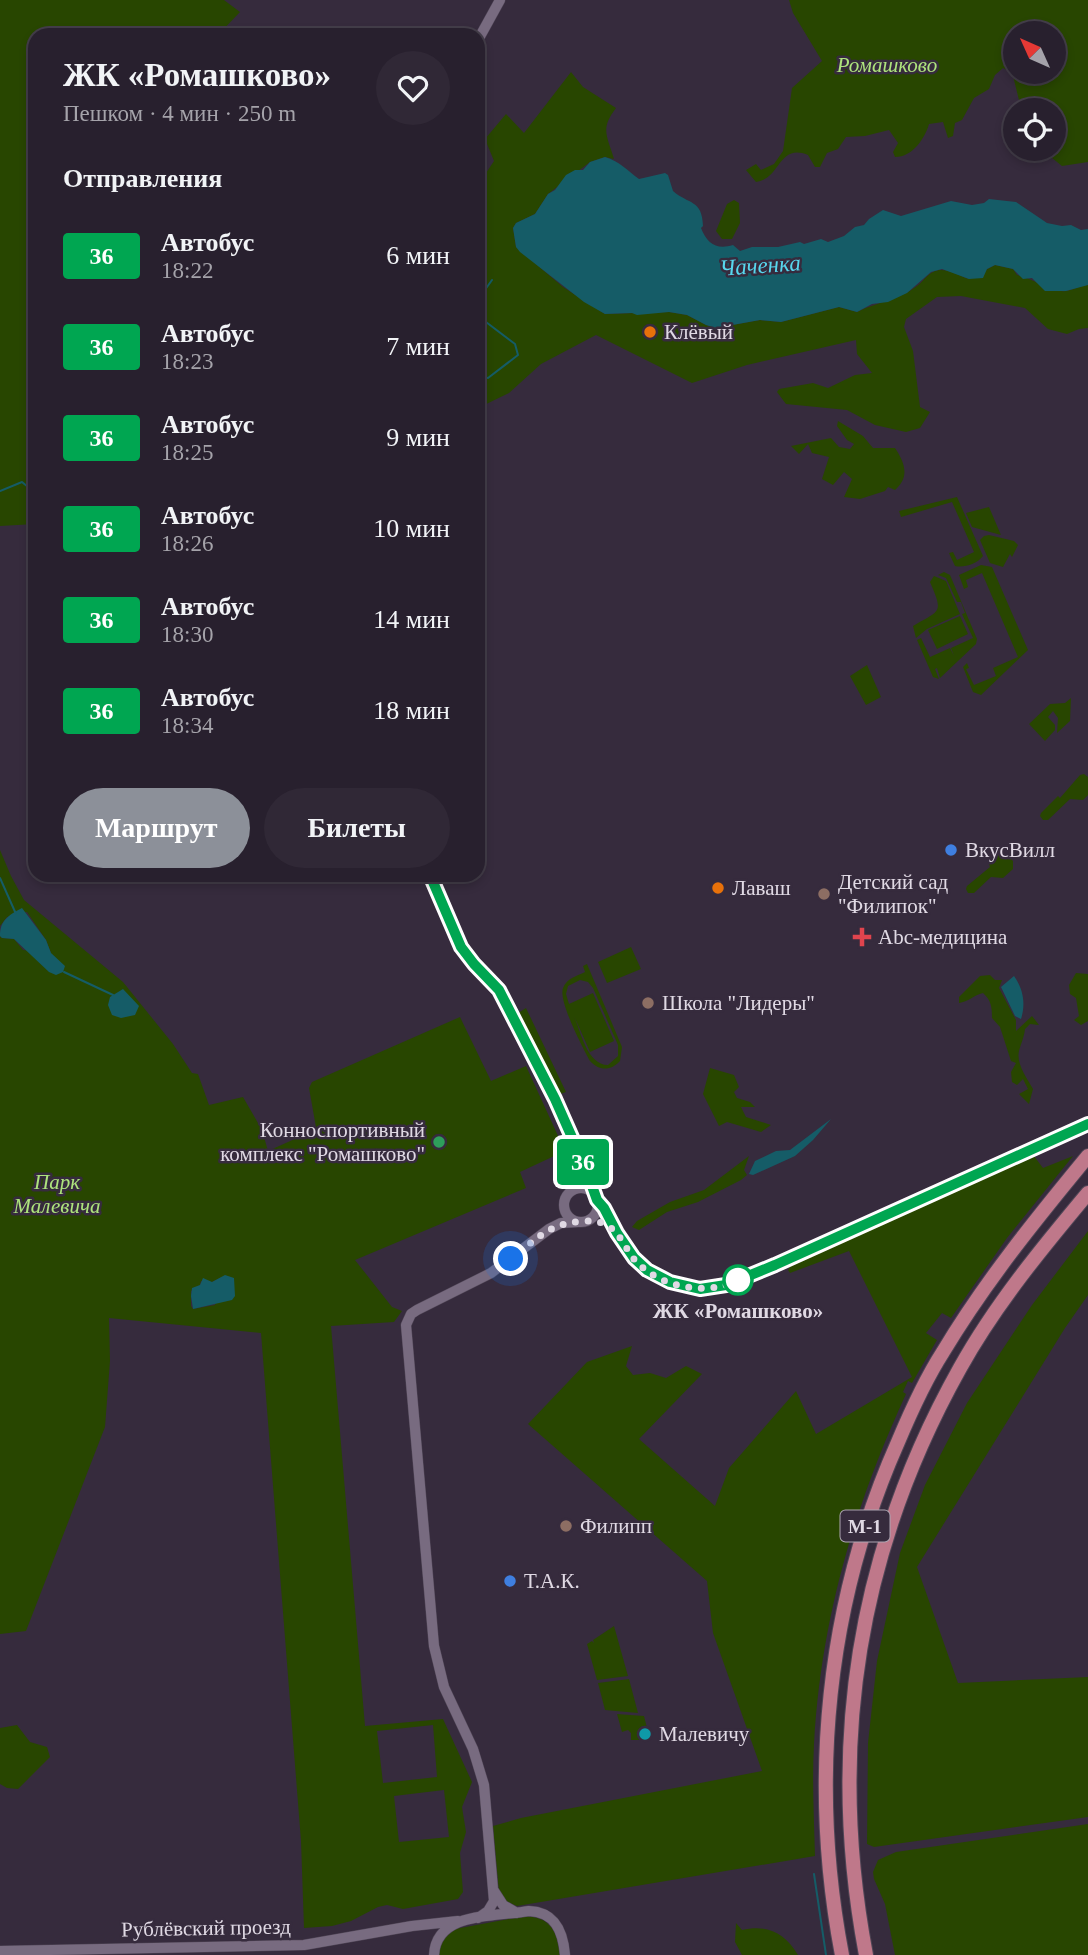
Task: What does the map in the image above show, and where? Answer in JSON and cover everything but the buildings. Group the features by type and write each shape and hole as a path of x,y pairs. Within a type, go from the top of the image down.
{"highway":[{"name":"М-1","path":"842,1955 827,1849 826,1742 840,1625 861,1538 892,1453 942,1353 1016,1245 1088,1156"},
{"name":"М-1","path":"866,1955 850,1847 849,1744 863,1629 884,1545 923,1442 962,1365 1015,1286 1088,1193"}],"street":[{"path":"485,28 500,0"},
{"path":"433,882 461,947 479,971 499,990 539,1067 592,1182 596,1198 595,1214 580,1222"},
{"path":"567,1196 583,1188 596,1198 639,1264 662,1279 694,1288 726,1285 1088,1124"},
{"path":"550,1229 582,1174 582,1161"},
{"path":"567,1196 566,1214 580,1222"},
{"path":"478,1918 491,1906 494,1890 481,1776 473,1749 444,1686 434,1646 406,1325 411,1314 417,1310 491,1273 561,1223 602,1222 617,1233"},
{"path":"494,1890 503,1905 517,1913"},
{"name":"Рублёвский проезд","path":"0,1951 304,1945 412,1926 538,1912 555,1922 564,1939 565,1955"},
{"path":"434,1952 440,1933 458,1921"},
{"path":"412,1926 427,1933 434,1952"}],"green space":[{"path":"0,0 224,0 240,12 225,28 28,28 28,524 0,526"},
{"name":"Ромашково","path":"789,0 1088,0 1088,162 1062,166 1056,161 1066,161 1066,98 1018,98 1015,84 1066,84 1066,21 1003,21 1003,68 995,75 989,89 974,98 962,120 955,123 953,136 948,138 943,122 929,124 925,135 913,150 895,157 893,152 898,143 889,130 846,137 838,149 827,153 820,167 815,167 808,155 791,154 785,157 770,175 756,182 746,170 756,164 761,170 774,164 783,151 792,88 822,61 793,13"},
{"path":"571,72 583,87 616,108 606,127 614,159 605,157 590,162 548,194 535,214 516,223 513,228 516,247 563,287 605,314 669,312 687,315 716,328 760,320 781,322 839,307 857,312 903,295 935,271 947,271 969,279 995,265 1013,269 1017,275 1054,290 1066,291 1088,285 1088,328 1067,334 1048,329 1025,308 961,296 937,297 906,319 904,327 913,351 920,407 930,412 920,428 906,432 875,425 847,410 786,404 777,392 779,389 813,383 828,388 855,375 872,373 857,354 856,340 747,365 692,383 596,335 541,364 509,393 485,405 485,174 494,161 485,139 506,114 524,133"},
{"path":"734,200 739,203 740,223 732,239 722,239 716,231 727,204"},
{"path":"838,421 863,436 873,448 895,448 901,459 904,475 895,490 888,487 885,491 860,499 844,497 852,479 844,472 833,485 822,479 829,457 812,453 808,444 799,454 791,446 831,438 839,447 850,449 854,444 847,440 837,426"},
{"path":"957,497 983,556 974,563 962,566 955,566 949,553 953,552 957,560 974,552 952,502 901,517 899,511"},
{"path":"989,507 1001,535 972,527 966,513"},
{"path":"989,535 1014,541 1018,545 1003,567 990,563 980,540"},
{"path":"981,565 992,567 1028,650 981,695 973,692 963,667 967,663 969,668 966,669 974,685 996,676 993,668 1018,657 982,573 966,580 968,587 964,589 959,575"},
{"path":"944,572 950,575 977,639 976,644 940,678 937,668 935,669 939,679 933,677 917,640 921,638 930,657 950,648 954,656 951,648 973,638 962,614 965,613 961,602 957,602 946,578 938,575"},
{"path":"934,576 946,581 960,614 927,629 916,638 913,626 937,610 937,600 930,582"},
{"path":"960,616 968,634 937,649 928,630"},
{"path":"867,665 881,697 866,705 850,676"},
{"path":"1071,698 1070,721 1057,733 1058,718 1053,711 1048,717 1055,725 1055,730 1045,741 1029,724 1050,704 1065,703"},
{"path":"1084,774 1088,777 1088,795 1083,800 1070,799 1048,820 1043,820 1041,813"},
{"name":"Парк Малевича","path":"0,850 24,900 123,982 173,1044 192,1073 198,1074 209,1105 243,1097 262,1130 268,1151 308,1133 317,1133 309,1088 312,1082 460,1017 491,1081 526,1066 565,1151 520,1172 526,1188 355,1260 392,1307 402,1311 394,1322 331,1326 365,1726 443,1719 472,1782 462,1807 466,1832 460,1853 463,1892 458,1899 403,1909 387,1905 351,1921 332,1926 304,1928 301,1841 261,1333 109,1318 110,1361 105,1427 26,1631 0,1634 0,936 14,939 23,950 51,953 46,940 27,912 7,917 0,926","holes":["222,1277 215,1305 193,1309 191,1291 200,1285 201,1281 212,1282","433,1725 437,1777 383,1783 377,1731","444,1790 449,1837 399,1842 394,1796"]},
{"path":"1000,853 1005,853 1003,856 1007,855 1013,861 1013,869 1003,878 991,877 974,893 968,893 967,886 990,867 989,864"},
{"path":"631,947 641,969 607,983 598,962"},
{"path":"587,964 622,1047 620,1061 609,1068 597,1067 590,1061 564,1003 563,988 570,980 585,972 583,966","holes":["580,980 588,982 618,1045 618,1056 608,1065 601,1064 590,1054 574,1016 590,1052 614,1041 593,993 569,1004 566,994 568,986"]},
{"path":"1076,973 1088,974 1088,1021 1081,1025 1074,1020 1079,1016 1076,998 1070,994 1069,985"},
{"path":"990,975 995,980 1002,980 999,988 1016,1020 1016,1031 1032,1016 1039,1025 1030,1024 1025,1029 1018,1056 1033,1089 1029,1104 1019,1094 1028,1089 1023,1079 1017,1085 1012,1082 1011,1072 1016,1063 1011,1061 1000,1027 992,1018 988,998 983,993 959,1003 959,997 980,976"},
{"path":"526,1008 566,1092 557,1095 518,1013"},
{"path":"710,1068 734,1075 739,1087 734,1092 737,1098 750,1102 755,1107 741,1107 746,1117 771,1125 761,1132 727,1122 719,1126 703,1094"},
{"path":"749,1156 744,1170 747,1175 741,1180 698,1202 667,1212 639,1230 632,1227 637,1221 670,1202 704,1190"},
{"path":"1034,1156 1043,1168 1073,1156 1007,1238 951,1318 942,1313 926,1333 937,1340 912,1383 908,1381 903,1392 906,1394 887,1436 856,1521 832,1608 818,1698 813,1772 815,1856 517,1906 505,1901 499,1892 493,1826 521,1818 762,1771 713,1633 707,1581 528,1424 587,1362 632,1346 626,1366 633,1375 650,1373 666,1378 686,1366 702,1374 639,1439 715,1506 729,1468 796,1391 816,1434 912,1377 849,1251 790,1273 788,1270 792,1264"},
{"path":"1088,1231 1088,1295 917,1567 958,1683 1088,1677 1088,1817 874,1847 867,1844 868,1743 877,1661 900,1553 925,1485 967,1403 1032,1305"},
{"path":"614,1626 628,1676 597,1680 587,1644 592,1641 594,1643 593,1640"},
{"path":"629,1679 638,1713 605,1710 598,1683"},
{"path":"617,1714 644,1716 648,1732 639,1732 642,1740 631,1740 628,1730 622,1732"},
{"path":"17,1725 30,1742 47,1747 50,1757 18,1789 0,1784 0,1728"},
{"path":"1088,1824 1088,1955 895,1955 885,1904 874,1879 873,1872 878,1860 896,1852"},
{"path":"525,1916 534,1917 552,1927 560,1955 437,1955 444,1937 455,1929"},
{"path":"736,1923 742,1930 759,1928 774,1932 787,1941 798,1955 742,1955 735,1942"}],"water":[{"path":"605,157 639,179 665,173 668,175 673,191 700,211 703,226 701,228 706,238 717,246 733,245 740,251 752,247 778,247 800,242 804,244 821,239 828,242 864,225 883,210 901,216 951,201 972,205 984,203 989,199 1016,202 1047,223 1088,229 1088,285 1066,291 1045,291 1032,278 1023,279 1013,269 995,265 987,269 983,278 969,279 942,269 931,272 907,293 888,302 872,304 857,312 839,307 781,322 760,320 716,328 687,315 669,312 605,314 584,302 520,252 516,247 513,228 516,223 535,214 548,194 555,190 566,175 575,170 583,170 590,162"},
{"path":"22,908 46,940 51,953 65,966 63,972 56,975 49,972 14,939 0,936 6,919"},
{"path":"1014,976 1023,996 1021,1019 1015,1016 1001,987"},
{"path":"123,989 139,1006 135,1015 121,1018 112,1015 108,1005 110,997"},
{"path":"831,1119 795,1156 753,1175 749,1174 755,1161 776,1151 790,1150"},
{"path":"225,1275 234,1278 235,1296 232,1300 193,1309 192,1288 200,1285 203,1278 212,1282"}],"waterway":[{"name":"Чаченка","path":"485,290 492,280"},
{"name":"Чаченка","path":"485,321 515,344 518,355 488,378 485,377"},
{"name":"Чаченка","path":"0,491 22,482 28,487"},
{"path":"0,878 16,914"},
{"path":"64,972 113,995"},
{"path":"814,1874 826,1955"}],"bus line":[{"name":"36","path":"433,882 461,947 499,990 539,1067 592,1182 597,1200 624,1245 639,1264 670,1282 700,1289 726,1285 1088,1124"}],"place":[{"name":"Клёвый","path":"650,332"},
{"name":"ВкусВилл","path":"951,850"},
{"name":"Лаваш","path":"718,888"},
{"name":"Детский сад \"Филипок\"","path":"824,894"},
{"name":"Abc-медицина","path":"862,937"},
{"name":"Школа \"Лидеры\"","path":"648,1003"},
{"name":"Конноспортивный комплекс \"Ромашково\"","path":"439,1142"},
{"name":"ЖК «Ромашково»","path":"738,1280"},
{"name":"Филипп","path":"566,1526"},
{"name":"Т.А.К.","path":"510,1581"},
{"name":"Малевичу","path":"645,1734"}],"route":[{"path":"511,1259 561,1223 598,1221 617,1233 639,1264 670,1282 700,1289 738,1280"}]}
